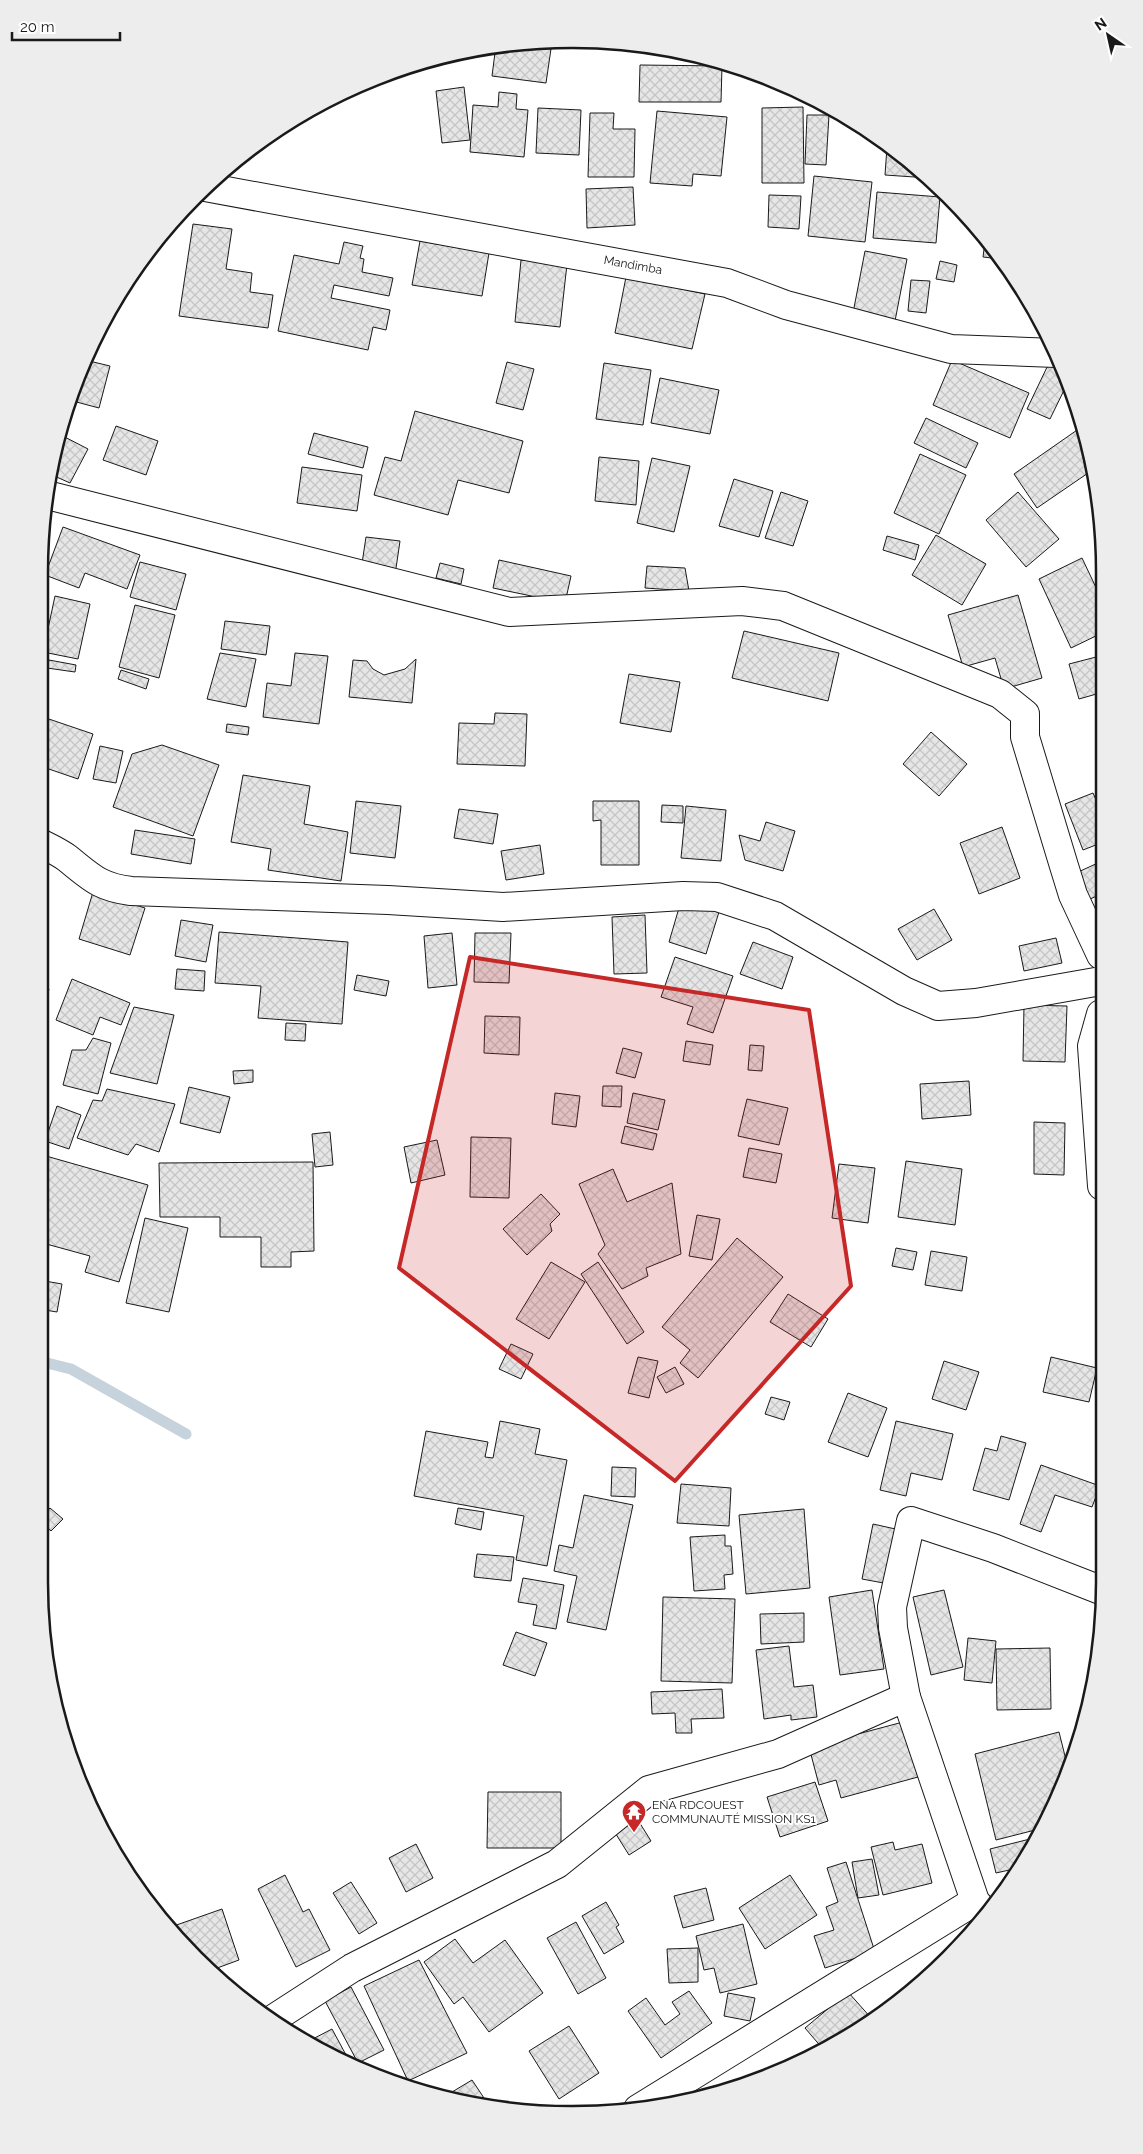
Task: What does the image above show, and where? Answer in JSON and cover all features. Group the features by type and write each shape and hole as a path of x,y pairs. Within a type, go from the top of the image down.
{"street":[{"name":"Mandimba","path":"213,190 728,282 786,305 951,349 1047,353"},
{"path":"53,497 509,612 742,601 783,606 1000,694 1025,714 1025,737 1064,866 1074,895 1096,943"},
{"path":"48,847 66,857 82,872 110,889 131,891 503,907 683,896 717,897 775,916 904,991 938,1006 976,1003 1096,982"},
{"path":"1096,1032 1092,1046 1096,1102"},
{"path":"654,2099 981,1908 906,1697 893,1628 892,1607 912,1521 993,1548 1096,1588"},
{"path":"278,2016 352,1968 557,1864 649,1790 778,1754 906,1697"}],"highlighted area":[{"path":"470,957 809,1010 851,1286 675,1481 399,1268"}],"building":[{"path":"551,49 546,83 492,76 495,53"},
{"path":"640,65 710,66 722,70 721,102 639,102"},
{"path":"464,87 470,140 442,143 436,91"},
{"path":"499,92 517,94 516,109 528,110 524,157 470,152 473,105 498,107"},
{"path":"803,107 804,183 762,183 762,108"},
{"path":"538,108 581,110 579,155 536,153"},
{"path":"657,111 727,117 721,176 693,174 692,186 650,183"},
{"path":"590,113 614,113 613,129 635,129 634,177 588,177"},
{"path":"807,115 828,115 826,165 805,164"},
{"path":"887,153 916,177 885,175"},
{"path":"814,176 872,182 865,242 808,236"},
{"path":"633,187 635,225 587,228 586,189"},
{"path":"877,192 937,197 940,199 936,243 873,238"},
{"path":"769,195 801,196 799,229 768,227"},
{"path":"193,224 232,229 226,269 252,273 250,292 273,295 268,328 179,316"},
{"path":"420,241 489,253 482,296 412,285"},
{"path":"344,242 363,246 360,258 364,259 362,272 393,278 389,296 334,285 331,298 390,310 386,330 373,327 368,350 278,331 294,255 339,264"},
{"path":"984,249 991,258 983,257"},
{"path":"865,251 907,259 895,321 853,313"},
{"path":"521,260 567,264 560,327 515,322"},
{"path":"940,261 957,265 954,282 936,279"},
{"path":"626,277 705,294 692,349 615,333"},
{"path":"911,280 930,281 926,313 908,311"},
{"path":"952,360 1029,393 1010,438 933,405"},
{"path":"92,362 110,366 99,408 75,402"},
{"path":"507,362 534,369 523,410 496,403"},
{"path":"604,363 651,370 643,425 596,419"},
{"path":"1049,363 1053,365 1064,391 1050,419 1027,409"},
{"path":"660,378 719,390 710,434 651,423"},
{"path":"415,411 523,441 509,493 458,480 448,515 374,495 385,457 401,461"},
{"path":"926,418 978,443 966,468 914,443"},
{"path":"116,426 158,441 146,475 103,460"},
{"path":"1076,431 1086,474 1037,508 1014,474"},
{"path":"314,433 368,447 363,468 308,454"},
{"path":"65,437 88,449 70,483 57,477"},
{"path":"920,454 966,475 939,534 894,513"},
{"path":"599,457 639,461 636,505 595,501"},
{"path":"652,458 690,466 674,532 637,523"},
{"path":"302,467 362,475 357,511 297,503"},
{"path":"734,479 773,491 759,537 719,526"},
{"path":"781,492 808,501 793,546 765,538"},
{"path":"1018,492 1059,539 1026,567 986,520"},
{"path":"63,527 140,555 127,589 85,573 79,588 48,576 48,567"},
{"path":"936,535 986,564 962,605 912,575"},
{"path":"887,536 919,545 915,560 883,550"},
{"path":"366,537 400,541 395,575 361,570"},
{"path":"1082,558 1096,588 1096,636 1071,648 1039,579"},
{"path":"499,560 571,576 565,603 493,588"},
{"path":"140,562 186,574 176,610 130,597"},
{"path":"440,563 464,569 461,584 436,578"},
{"path":"647,566 685,568 689,591 645,588"},
{"path":"1018,595 1042,678 1004,689 995,658 963,667 948,615"},
{"path":"55,596 90,604 78,659 48,653 48,629"},
{"path":"135,605 175,615 159,678 119,667"},
{"path":"225,621 270,626 266,655 221,649"},
{"path":"744,631 839,653 828,701 732,678"},
{"path":"220,653 256,659 246,707 207,699"},
{"path":"295,653 328,656 319,724 263,717 267,683 291,686"},
{"path":"1096,657 1096,694 1079,699 1069,664"},
{"path":"416,659 412,703 349,697 353,660 367,661 373,669 384,675 405,669"},
{"path":"49,660 76,665 75,672 48,668"},
{"path":"121,670 149,679 146,689 118,679"},
{"path":"629,674 680,682 671,732 620,723"},
{"path":"495,713 527,714 525,766 457,764 459,723 494,724"},
{"path":"48,719 93,734 78,779 48,769"},
{"path":"227,724 249,727 248,735 226,732"},
{"path":"931,732 967,764 939,796 903,764"},
{"path":"162,745 219,765 193,836 113,807 132,754"},
{"path":"100,746 123,751 116,783 93,779"},
{"path":"243,775 310,786 304,824 348,832 341,881 268,870 271,849 231,842"},
{"path":"1093,793 1096,800 1096,845 1083,850 1065,804"},
{"path":"356,801 401,806 395,858 350,853"},
{"path":"593,801 639,801 639,865 601,865 601,820 593,821"},
{"path":"662,805 683,806 683,823 661,822"},
{"path":"686,806 726,810 721,861 681,858"},
{"path":"459,809 498,814 493,844 454,838"},
{"path":"766,822 795,831 783,871 745,860 739,835 760,841"},
{"path":"1002,827 1020,878 979,894 960,843"},
{"path":"135,830 195,839 191,864 131,854"},
{"path":"540,845 544,874 506,880 501,851"},
{"path":"1096,864 1096,896 1088,900 1076,873"},
{"path":"93,892 145,908 130,955 79,939"},
{"path":"681,901 719,912 706,954 669,942"},
{"path":"934,909 952,940 917,960 898,929"},
{"path":"645,915 647,973 614,974 612,917"},
{"path":"181,920 213,925 206,962 175,956"},
{"path":"219,932 348,942 342,1024 258,1018 261,986 215,983"},
{"path":"452,933 457,985 428,988 424,936"},
{"path":"475,933 511,933 509,983 474,982"},
{"path":"1056,938 1062,963 1024,971 1019,946"},
{"path":"753,942 793,957 782,989 740,974"},
{"path":"675,957 733,976 713,1033 687,1024 693,1007 661,997"},
{"path":"177,969 205,971 204,991 175,989"},
{"path":"357,975 389,981 386,996 354,990"},
{"path":"72,979 130,1003 121,1025 100,1017 93,1035 56,1020"},
{"path":"1024,1005 1067,1006 1065,1062 1023,1061"},
{"path":"134,1007 174,1015 157,1084 110,1073"},
{"path":"485,1016 520,1017 519,1055 484,1053"},
{"path":"286,1023 306,1024 305,1041 285,1040"},
{"path":"93,1038 111,1043 98,1094 63,1085 72,1050 86,1050"},
{"path":"686,1041 713,1045 710,1065 683,1061"},
{"path":"750,1045 764,1046 762,1071 748,1070"},
{"path":"623,1048 642,1053 635,1078 616,1073"},
{"path":"253,1070 253,1082 234,1084 233,1071"},
{"path":"969,1081 971,1115 922,1119 920,1084"},
{"path":"603,1086 622,1086 621,1107 602,1106"},
{"path":"189,1087 230,1097 220,1133 180,1123"},
{"path":"107,1089 175,1104 159,1152 136,1144 128,1155 77,1138 93,1100 102,1101"},
{"path":"555,1093 580,1096 576,1127 552,1124"},
{"path":"633,1093 665,1100 658,1130 627,1123"},
{"path":"747,1099 788,1108 779,1145 738,1136"},
{"path":"57,1106 81,1115 69,1149 48,1142 48,1132"},
{"path":"1034,1122 1065,1123 1064,1175 1034,1174"},
{"path":"625,1126 657,1134 653,1150 621,1143"},
{"path":"330,1132 333,1165 315,1167 312,1134"},
{"path":"471,1137 511,1138 509,1198 470,1197"},
{"path":"437,1140 445,1175 411,1183 404,1147"},
{"path":"749,1148 782,1154 776,1183 743,1177"},
{"path":"48,1157 148,1185 119,1282 85,1272 90,1256 48,1244"},
{"path":"906,1161 962,1169 955,1225 898,1217"},
{"path":"313,1162 314,1251 291,1252 291,1267 261,1267 261,1237 220,1237 220,1217 160,1217 159,1163"},
{"path":"839,1164 875,1168 868,1223 832,1218"},
{"path":"613,1169 627,1202 672,1183 681,1254 646,1268 648,1276 622,1289 598,1254 605,1245 579,1184"},
{"path":"541,1194 560,1214 550,1224 552,1231 527,1255 503,1229"},
{"path":"697,1215 720,1219 712,1260 689,1256"},
{"path":"145,1218 188,1228 169,1312 126,1303"},
{"path":"737,1238 783,1277 698,1378 680,1363 690,1350 662,1327"},
{"path":"896,1248 917,1252 913,1270 892,1266"},
{"path":"931,1251 967,1257 962,1291 925,1285"},
{"path":"551,1262 585,1282 549,1339 516,1319"},
{"path":"598,1262 644,1332 627,1344 581,1274"},
{"path":"48,1282 62,1284 57,1312 48,1310"},
{"path":"788,1294 828,1319 811,1347 770,1322"},
{"path":"511,1344 533,1354 521,1379 499,1369"},
{"path":"638,1357 658,1361 649,1398 628,1393"},
{"path":"1051,1357 1096,1368 1089,1402 1043,1392"},
{"path":"944,1361 979,1372 966,1410 932,1399"},
{"path":"675,1367 684,1384 666,1393 657,1377"},
{"path":"848,1393 887,1408 868,1457 828,1442"},
{"path":"771,1397 790,1402 784,1420 765,1414"},
{"path":"500,1421 540,1429 535,1454 567,1460 547,1566 516,1560 524,1516 414,1496 426,1431 488,1442 485,1457 493,1458"},
{"path":"896,1421 953,1434 942,1480 911,1473 906,1496 880,1490"},
{"path":"1001,1436 1026,1443 1009,1500 973,1490 985,1448 997,1451"},
{"path":"1041,1465 1096,1485 1096,1496 1092,1507 1055,1495 1041,1532 1020,1524"},
{"path":"612,1467 636,1468 635,1497 611,1496"},
{"path":"681,1484 731,1488 729,1526 677,1523"},
{"path":"584,1495 633,1505 606,1630 567,1622 577,1576 554,1571 559,1545 573,1548"},
{"path":"50,1508 63,1519 51,1531 48,1528 48,1510"},
{"path":"458,1508 484,1512 481,1530 455,1524"},
{"path":"804,1509 810,1588 746,1594 739,1515"},
{"path":"873,1524 900,1530 889,1584 862,1579"},
{"path":"725,1535 725,1546 731,1546 733,1574 724,1575 725,1589 694,1591 690,1537"},
{"path":"477,1554 514,1557 511,1581 474,1577"},
{"path":"523,1578 564,1585 556,1629 533,1625 537,1605 518,1602"},
{"path":"872,1590 884,1669 840,1675 829,1597"},
{"path":"944,1590 963,1667 931,1675 913,1597"},
{"path":"663,1597 735,1599 732,1683 661,1681"},
{"path":"804,1613 804,1642 761,1644 760,1614"},
{"path":"516,1632 547,1643 535,1676 503,1665"},
{"path":"968,1638 996,1641 992,1683 964,1680"},
{"path":"789,1646 794,1687 813,1685 817,1717 791,1720 791,1715 764,1719 756,1650"},
{"path":"1050,1648 1051,1709 997,1710 996,1649"},
{"path":"722,1689 724,1718 691,1719 692,1733 676,1733 675,1713 652,1714 651,1692"},
{"path":"903,1722 918,1777 841,1798 836,1780 819,1785 809,1747"},
{"path":"1059,1732 1065,1758 1056,1783 1032,1831 996,1840 975,1754"},
{"path":"815,1782 828,1821 780,1837 767,1797"},
{"path":"488,1792 561,1792 561,1848 487,1848"},
{"path":"636,1817 651,1841 629,1855 614,1831"},
{"path":"1028,1840 1010,1870 996,1873 990,1849"},
{"path":"893,1842 895,1850 922,1844 932,1883 883,1895 871,1847"},
{"path":"416,1844 433,1878 406,1892 389,1858"},
{"path":"872,1859 879,1895 858,1898 852,1862"},
{"path":"846,1862 875,1952 825,1968 814,1936 834,1930 826,1907 838,1902 827,1868"},
{"path":"285,1875 303,1912 309,1909 330,1950 296,1967 258,1889"},
{"path":"790,1875 817,1915 765,1949 739,1908"},
{"path":"351,1882 377,1923 359,1934 333,1893"},
{"path":"706,1888 714,1920 683,1928 674,1896"},
{"path":"606,1902 619,1925 616,1927 624,1942 604,1954 582,1916"},
{"path":"222,1909 239,1960 217,1968 176,1925"},
{"path":"576,1922 606,1978 578,1994 547,1938"},
{"path":"743,1924 757,1984 720,1993 714,1968 704,1970 696,1936"},
{"path":"455,1939 473,1963 505,1940 543,1993 489,2032 463,1997 454,2004 424,1962"},
{"path":"698,1948 698,1982 669,1983 667,1949"},
{"path":"419,1960 467,2053 408,2080 364,1986"},
{"path":"351,1987 384,2050 360,2062 356,2060 325,2001"},
{"path":"689,1991 712,2023 661,2058 628,2011 646,1998 665,2025 680,2014 672,2002"},
{"path":"848,1992 868,2014 819,2044 805,2028"},
{"path":"728,1993 755,1998 750,2021 724,2016"},
{"path":"569,2026 599,2073 559,2099 529,2051"},
{"path":"332,2029 346,2055 340,2052 314,2038"},
{"path":"472,2080 484,2098 483,2098 452,2092"}],"waterway":[{"path":"48,1363 71,1369 186,1434"}],"place":[{"name":"ENA RDCOUEST COMMUNAUTÉ MISSION KS1","path":"634,1833"}]}
